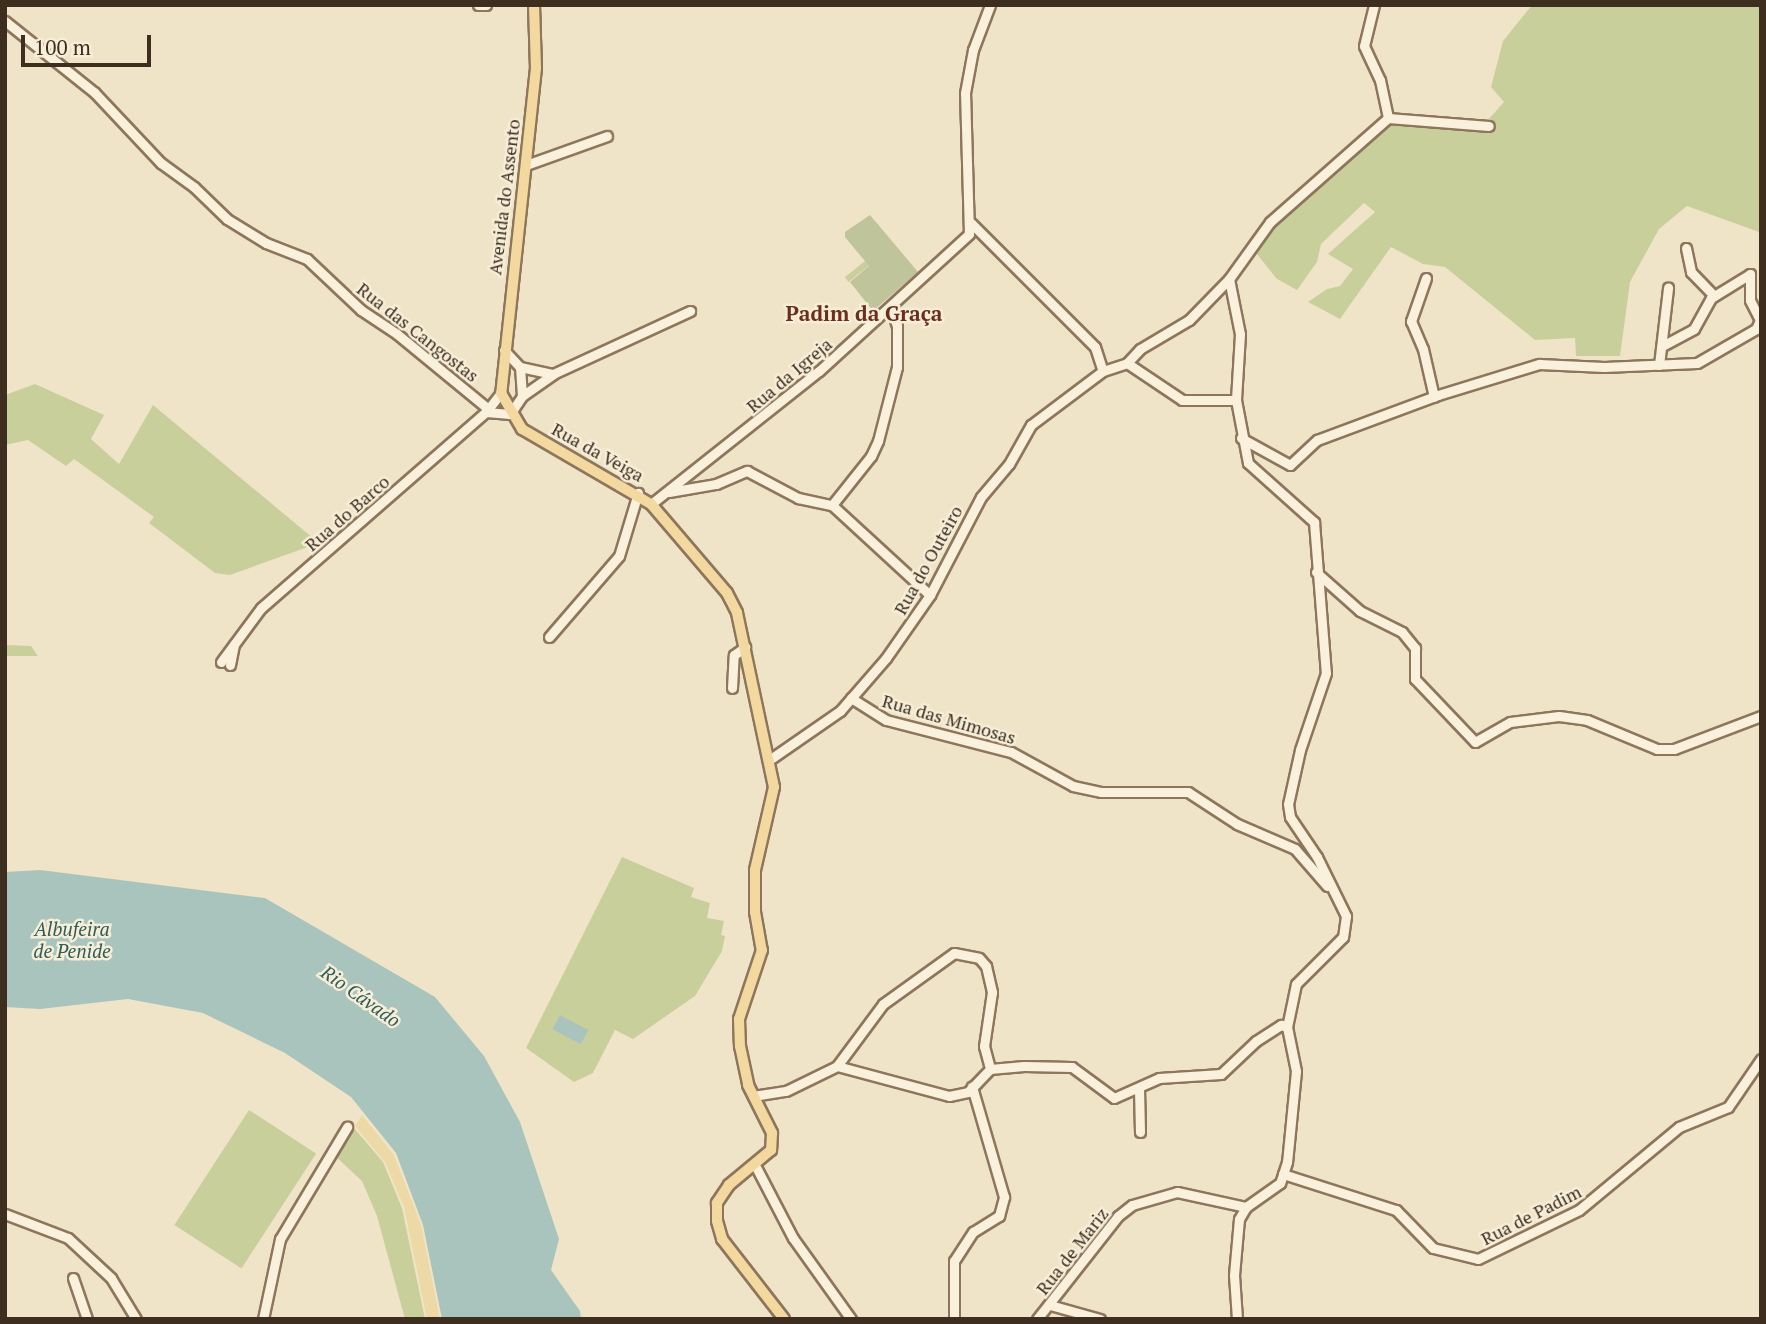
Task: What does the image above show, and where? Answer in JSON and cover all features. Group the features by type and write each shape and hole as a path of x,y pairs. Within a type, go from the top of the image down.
{"main road":[{"name":"Avenida do Assento","path":"501,393 503,351 536,68 534,5"},
{"name":"Rua da Veiga","path":"501,393 510,414 522,429 638,493 651,504 727,593 746,647 772,758 774,787 755,870 755,912 762,950 739,1019 743,1066 753,1096 772,1133 771,1150 756,1167"},
{"path":"756,1167 729,1185 717,1203 717,1221 722,1239 784,1319"}],"street":[{"path":"478,5 486,5"},
{"path":"990,5 973,50 965,93 971,223 1096,347 1103,371 1128,363 1140,349 1189,320 1229,279 1270,222 1388,118 1489,126"},
{"path":"1374,5 1364,46 1380,80 1388,118"},
{"name":"Rua das Cangostas","path":"5,21 94,92 161,163 194,187 227,219 265,243 307,259 360,310 397,334 486,410"},
{"path":"526,165 607,136"},
{"name":"Rua da Igreja","path":"651,504 736,441 891,308 969,234 971,223"},
{"path":"1686,248 1691,272 1714,296"},
{"path":"1241,438 1290,465 1317,440 1434,397 1539,364 1659,365 1710,359 1756,329 1760,320 1750,300 1750,274 1714,296 1694,329 1664,345"},
{"path":"1426,278 1411,321 1423,349 1434,397"},
{"path":"1229,279 1240,334 1236,400 1241,438 1248,463 1287,503 1302,509 1314,522 1320,558 1316,572 1326,673 1300,750 1288,804 1290,817 1317,857 1346,916 1346,929 1296,985 1287,1027 1296,1098 1283,1174 1279,1182 1246,1207 1239,1219 1234,1275 1237,1319"},
{"path":"1659,365 1664,345 1668,288"},
{"path":"832,505 871,456 878,441 897,367 897,326 891,308"},
{"path":"486,410 510,414 522,396 553,374 690,311"},
{"path":"503,351 520,367 553,374"},
{"path":"1128,363 1182,400 1236,400"},
{"path":"520,367 522,396"},
{"name":"Rua do Outeiro","path":"772,758 785,752 850,698 886,658 930,595 981,497 1009,464 1024,433 1103,371"},
{"name":"Rua do Barco","path":"225,663 234,642 261,608 486,410 501,393"},
{"path":"667,492 716,484 747,471 798,498 832,505 930,595"},
{"path":"548,637 619,556 638,493"},
{"path":"1316,572 1360,611 1402,632 1415,648 1415,679 1420,687 1475,742 1510,722 1559,716 1587,720 1657,749 1674,750 1761,716"},
{"path":"732,688 734,655 746,647"},
{"name":"Rua das Mimosas","path":"850,698 886,720 1011,752 1073,786 1101,792 1188,792 1237,824 1295,849 1335,895"},
{"path":"753,1096 786,1091 837,1066 883,1004 954,953 979,958 986,966 992,992 985,1046 990,1069"},
{"path":"837,1066 949,1096 972,1087 990,1069 1072,1067 1114,1098 1159,1078 1222,1074 1256,1041 1281,1025 1287,1027"},
{"name":"Rua de Padim","path":"1283,1174 1396,1210 1433,1248 1478,1259 1579,1210 1679,1127 1728,1107 1761,1059"},
{"path":"954,1319 954,1261 973,1232 999,1216 1004,1197 972,1087"},
{"path":"1139,1088 1140,1132"},
{"path":"263,1319 280,1239 346,1127"},
{"path":"756,1167 793,1238 850,1319"},
{"name":"Rua de Mariz","path":"1037,1319 1050,1306 1109,1227 1132,1205 1158,1194 1177,1192 1246,1207"},
{"path":"5,1214 68,1238 111,1278 136,1319"},
{"path":"73,1278 88,1319"},
{"path":"1050,1306 1100,1319"}],"green space":[{"path":"1532,5 1761,5 1759,232 1687,206 1659,229 1630,282 1620,356 1576,356 1575,338 1535,340 1445,267 1423,264 1391,247 1340,319 1308,302 1327,289 1340,286 1353,269 1328,254 1375,212 1364,203 1321,244 1317,262 1297,290 1277,279 1256,253 1271,230 1388,122 1417,115 1488,120 1504,102 1491,87 1503,41"},
{"path":"870,215 918,272 873,311 850,282 869,266 845,237 845,232"},
{"path":"865,261 869,266 849,282 845,277"},
{"path":"35,384 104,415 91,439 119,464 153,405 319,543 230,575 215,573 149,523 154,517 74,459 66,466 28,440 5,445 5,395"},
{"path":"5,645 31,646 38,656 5,656"},
{"path":"622,857 694,888 691,897 710,903 707,918 724,921 722,951 695,996 633,1039 615,1030 593,1073 574,1082 526,1048"},
{"path":"249,1110 316,1154 241,1268 174,1225"},
{"path":"354,1128 383,1162 402,1208 425,1319 405,1319 377,1216 362,1181 335,1156"}],"sand":[{"path":"362,1115 394,1155 421,1225 440,1319 427,1319 404,1207 385,1162 355,1126"}],"water":[{"name":"Albufeira de Penide","path":"40,870 265,898 435,997 484,1056 520,1122 559,1239 551,1270 580,1311 581,1319 442,1319 423,1225 396,1153 351,1097 285,1053 203,1013 128,999 40,1009 5,1007 5,872"},
{"path":"560,1015 588,1030 581,1044 552,1029"}],"district":[{"name":"Padim da Graça","path":"864,313"}],"water label":[{"name":"Rio Cávado","path":"361,996"}]}
